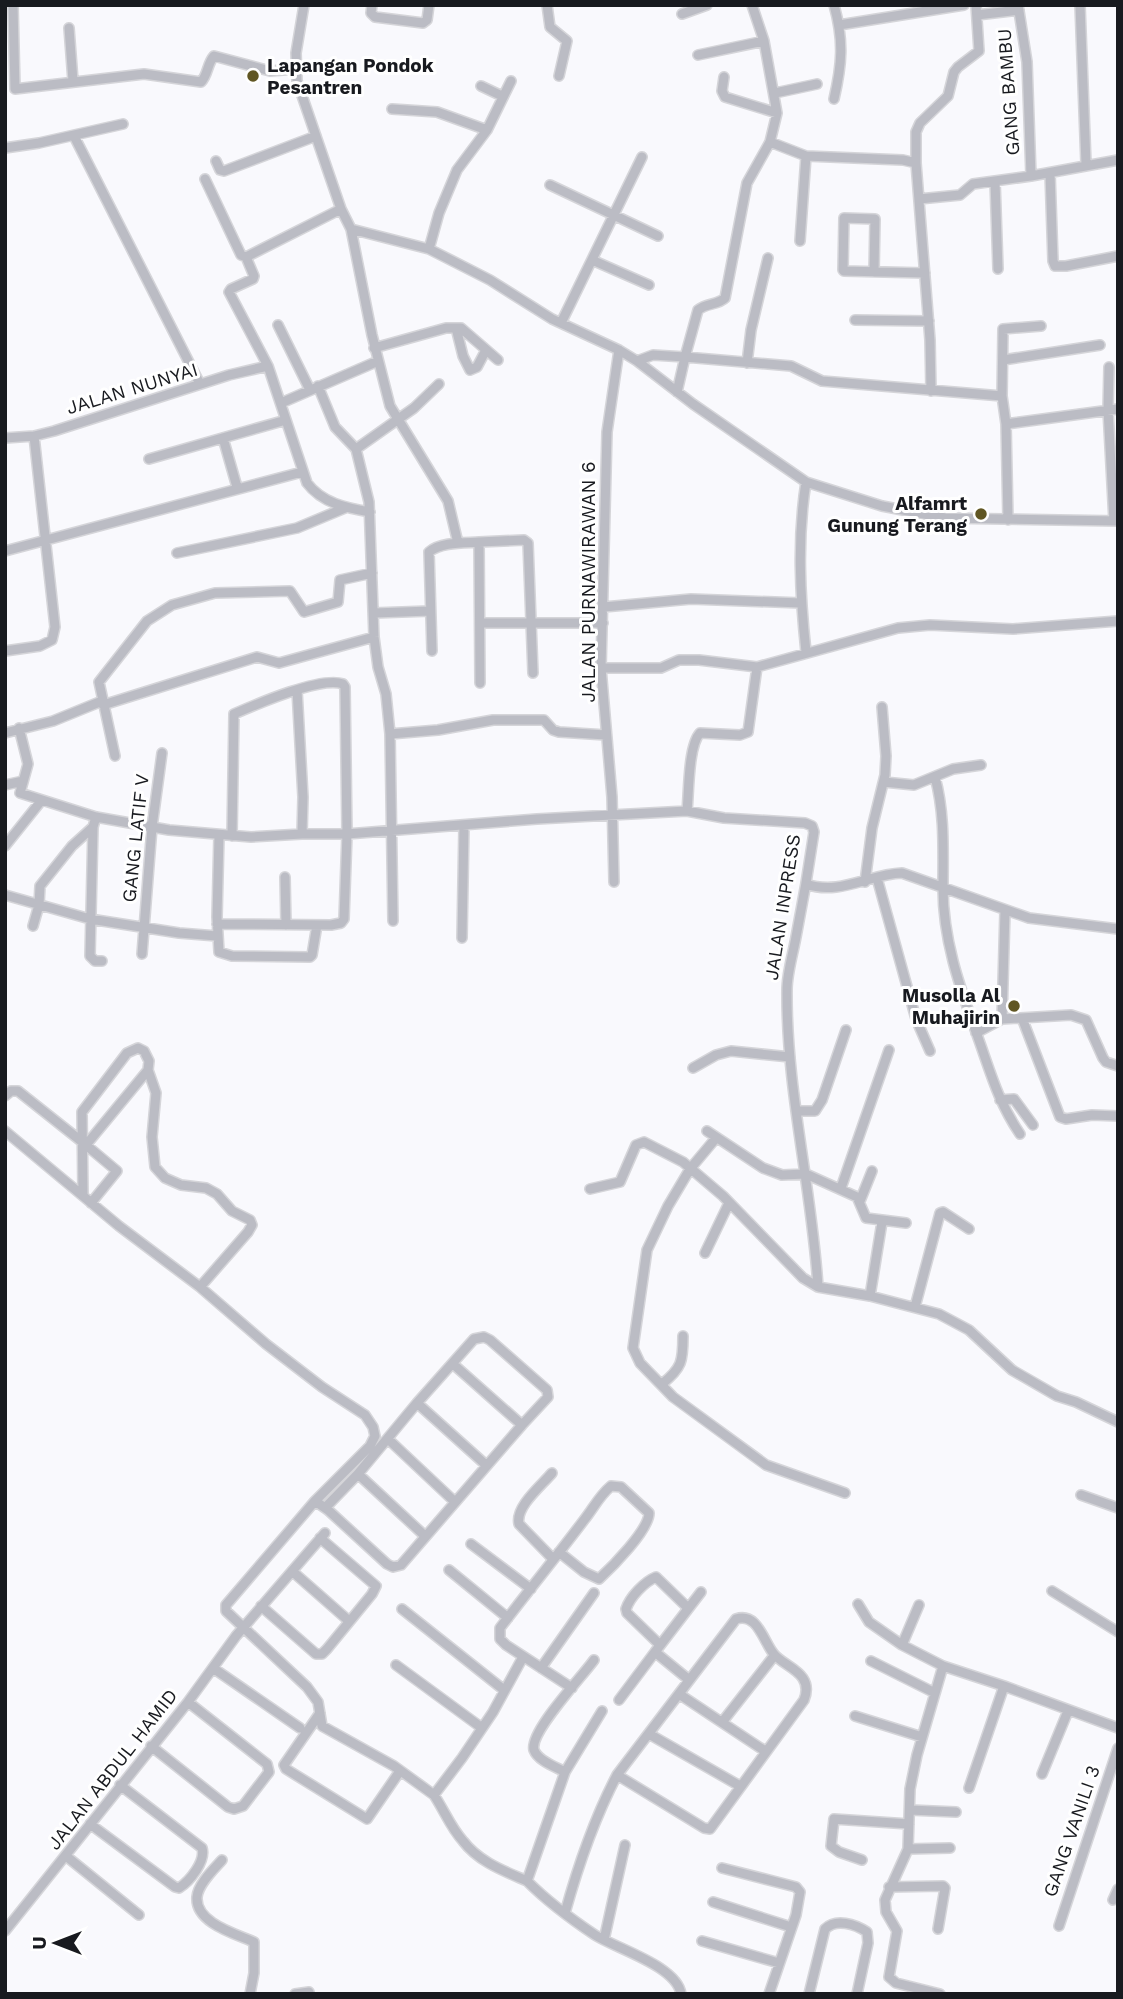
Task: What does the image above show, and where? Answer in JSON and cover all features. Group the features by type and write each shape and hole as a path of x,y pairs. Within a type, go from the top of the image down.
{"street":[{"path":"13,5 10,90 144,74 201,82 207,63 214,56 270,71 296,69"},
{"path":"304,5 296,53 300,92 341,209 351,229 374,348 390,406 448,501 458,544"},
{"path":"372,5 371,13 375,17 423,23 427,20 429,5"},
{"path":"547,5 550,27 566,41 559,76"},
{"path":"682,14 708,5"},
{"path":"677,392 698,310 705,304 724,298 747,183 770,142 778,113 764,41 752,5"},
{"path":"834,5 839,25 842,67 834,99"},
{"path":"839,25 964,5"},
{"path":"1080,5 1086,164"},
{"path":"930,391 929,321 916,163 918,127 948,96 958,67 979,51 977,10 1018,8"},
{"name":"GANG BAMBU","path":"1018,8 1027,62 1031,176"},
{"path":"69,27 73,81"},
{"path":"698,55 764,41"},
{"path":"724,77 722,91 725,97 778,113"},
{"path":"429,249 439,213 457,170 486,130 510,81"},
{"path":"775,93 817,84"},
{"path":"481,86 502,96"},
{"path":"392,109 437,112 486,130"},
{"path":"5,148 123,124"},
{"path":"74,136 200,384"},
{"path":"216,161 221,171 224,171 316,136"},
{"path":"770,142 806,156 903,160 916,163"},
{"path":"800,241 806,156"},
{"path":"561,323 642,158"},
{"path":"919,199 960,195 973,184 1118,160"},
{"path":"1050,173 1055,266 1066,267 1118,256"},
{"path":"205,179 241,255 246,257 254,278 229,292 268,366 302,471 314,492 345,508 370,512"},
{"path":"995,181 998,269"},
{"path":"550,185 658,236"},
{"path":"246,257 341,209"},
{"path":"874,272 876,219 844,218 843,271 874,272 925,273"},
{"path":"351,229 429,249 490,280 561,323 619,350 806,482 894,508 945,518 1116,521 1109,367"},
{"path":"747,363 751,330 768,258"},
{"path":"592,260 649,285"},
{"path":"855,320 929,321"},
{"path":"278,325 335,427 356,449 370,512 373,637 386,694 390,734 393,921"},
{"path":"1009,520 1006,424 1002,396 1003,329 1041,326"},
{"path":"374,348 446,328 456,328 464,329 498,360"},
{"path":"456,328 463,356 470,370 477,368 486,350"},
{"path":"1003,360 1100,345"},
{"name":"JALAN PURNAWIRAWAN 6","path":"614,882 601,668 607,432 619,350"},
{"path":"638,361 653,355 791,366 822,381 1002,396"},
{"path":"281,403 377,361"},
{"name":"JALAN NUNYAI","path":"5,438 34,436 200,384 268,366"},
{"path":"356,449 399,419 439,384"},
{"path":"1006,424 1113,410"},
{"path":"149,459 286,420"},
{"path":"5,651 40,646 52,640 55,626 34,436"},
{"path":"223,438 237,487"},
{"path":"5,551 302,471"},
{"path":"806,482 800,540 801,603 806,652"},
{"path":"177,553 298,528 345,508"},
{"path":"432,651 429,551 458,544 524,540 528,543 533,673"},
{"path":"479,542 480,682"},
{"path":"115,756 99,685 102,676 147,621 172,606 215,593 290,591 295,595 303,612 338,602 340,580 372,573"},
{"path":"604,607 691,599 801,603"},
{"path":"373,613 430,611"},
{"path":"601,668 661,668 679,660 757,667 898,628 930,625 1026,629 1118,621"},
{"path":"480,624 603,623"},
{"path":"5,733 53,722 103,703 257,657 279,663 373,637"},
{"path":"687,811 692,757 697,736 700,733 740,735 748,732 757,667"},
{"path":"218,924 317,925 337,924 344,919 347,834 343,684 336,681 313,685 234,714 232,836"},
{"path":"297,690 303,797 302,834"},
{"path":"865,882 872,828 884,782 886,756 882,707"},
{"path":"390,734 438,730 493,720 544,720 553,730 559,732 606,735"},
{"path":"5,846 41,801 20,793 28,760 19,728"},
{"name":"GANG LATIF V","path":"142,954 152,827 162,753"},
{"path":"884,782 914,785 953,769 981,765"},
{"path":"935,777 943,825 947,946 960,992 1000,1100 1020,1135"},
{"path":"5,785 23,781"},
{"name":"JALAN INPRESS","path":"41,801 95,822 251,838 687,811 724,818 805,823 812,826 814,832 806,884 787,986 790,1057 815,1240 818,1287"},
{"path":"33,926 39,905 40,886 95,822"},
{"path":"95,822 90,956 95,961 102,961"},
{"path":"462,938 464,826"},
{"path":"219,835 219,953 306,958 312,955 317,925"},
{"path":"806,884 842,888 902,873 1029,918 1118,929"},
{"path":"285,877 286,925"},
{"path":"877,878 916,1019 930,1051"},
{"name":"GANG LATIF V","path":"5,895 90,919 217,936"},
{"path":"1002,1019 1005,911"},
{"path":"976,1033 1002,1019 1071,1015 1080,1017 1089,1027 1102,1058 1118,1066"},
{"path":"1023,1018 1060,1117 1066,1119 1092,1115 1118,1116"},
{"path":"796,1111 815,1111 822,1100 846,1030"},
{"path":"83,1195 82,1112 127,1053 138,1048 144,1051 149,1061 148,1070 156,1093 152,1137 155,1167 165,1178 181,1185 205,1188 217,1194 232,1211 250,1220 252,1225 200,1287"},
{"path":"841,1188 889,1050"},
{"path":"693,1068 716,1055 731,1051 790,1057"},
{"path":"84,1143 148,1070"},
{"path":"5,1096 11,1091 18,1091 117,1171 91,1203"},
{"path":"1000,1100 1014,1099 1033,1125"},
{"path":"5,1131 278,1353 322,1387 365,1415 373,1427 375,1436 370,1446 315,1501 226,1605 229,1616 244,1626 307,1687 318,1702 319,1720 326,1729 371,1752 434,1795 455,1830 471,1850 492,1866 527,1881 565,1913 604,1940 653,1964 677,1981 681,1994"},
{"path":"707,1131 763,1168 782,1175 806,1174 841,1188 860,1201"},
{"path":"716,1138 690,1169 647,1250 633,1348 646,1370 673,1397 766,1465 845,1493"},
{"path":"590,1189 620,1182 631,1155 639,1142 644,1142 683,1162 729,1203 803,1278 818,1287 870,1296 939,1314 969,1331 1012,1370 1057,1396 1118,1422"},
{"path":"872,1171 860,1201 864,1217 882,1222 906,1223"},
{"path":"705,1253 729,1203"},
{"path":"915,1307 940,1213 943,1212 970,1229"},
{"path":"870,1296 882,1222"},
{"path":"662,1384 677,1373 683,1352 683,1336"},
{"path":"315,1501 393,1567 401,1565 548,1397 548,1391 495,1344 484,1338 474,1339 358,1474 325,1508"},
{"path":"453,1364 522,1426"},
{"path":"417,1403 486,1465"},
{"path":"388,1439 455,1502"},
{"path":"552,1473 521,1510 517,1518 519,1524 556,1555 600,1579 641,1531 648,1521 649,1513 621,1487 611,1486 556,1555 500,1628 500,1639 572,1688"},
{"path":"358,1474 425,1536"},
{"path":"1081,1495 1118,1508"},
{"name":"JALAN ABDUL HAMID","path":"5,1931 188,1702 244,1626 323,1536 376,1586 349,1621"},
{"path":"471,1544 531,1589"},
{"path":"449,1570 508,1618"},
{"path":"261,1606 318,1655 322,1654 349,1621 292,1571"},
{"path":"688,1608 656,1577 646,1582 626,1609 657,1648 688,1679"},
{"path":"1052,1591 1118,1632"},
{"path":"619,1700 701,1592"},
{"path":"541,1668 594,1593"},
{"path":"858,1604 869,1622 902,1645 943,1666 1068,1711 1094,1717 1118,1728"},
{"path":"902,1645 919,1605"},
{"path":"402,1609 504,1690"},
{"path":"565,1913 604,1800 617,1775 736,1619 748,1619 756,1624 774,1656 798,1672 806,1688 806,1696 714,1826 707,1829 617,1775"},
{"path":"723,1721 774,1656"},
{"path":"434,1795 463,1758 523,1657"},
{"path":"565,1772 540,1758 534,1744 594,1660"},
{"path":"871,1661 935,1693"},
{"path":"397,1665 482,1728"},
{"path":"940,1994 896,1983 889,1978 897,1931 884,1906 889,1887 908,1849 910,1789 943,1666"},
{"path":"213,1668 300,1728"},
{"path":"969,1788 1004,1686"},
{"path":"679,1694 765,1751"},
{"path":"151,1746 228,1807 234,1809 243,1806 269,1772 267,1764 188,1702"},
{"path":"527,1881 565,1772 602,1711"},
{"path":"1042,1774 1068,1711"},
{"path":"320,1713 284,1765 286,1769 367,1819 400,1771"},
{"path":"855,1716 922,1737"},
{"path":"649,1734 740,1786"},
{"name":"GANG VANILI 3","path":"1059,1926 1118,1748"},
{"path":"90,1824 174,1887 179,1888 188,1880 202,1860 202,1848 120,1785"},
{"path":"910,1810 956,1812"},
{"path":"862,1860 839,1852 831,1846 834,1819 909,1824"},
{"path":"604,1940 625,1845"},
{"path":"908,1849 950,1848"},
{"path":"66,1856 139,1915"},
{"path":"222,1860 197,1897 203,1914 212,1922 254,1942 254,1973 250,1994"},
{"path":"722,1868 799,1889 801,1894 769,1994"},
{"path":"889,1887 943,1886 945,1888 938,1929"},
{"path":"1113,1900 1118,1889"},
{"path":"713,1902 791,1927"},
{"path":"809,1994 825,1929 836,1923 848,1924 867,1932 868,1943 857,1994"},
{"path":"702,1941 779,1963"},
{"path":"295,1994 309,1992"}],"place":[{"name":"Lapangan Pondok Pesantren","path":"253,76"},
{"name":"Alfamrt Gunung Terang","path":"981,514"},
{"name":"Musolla Al Muhajirin","path":"1014,1006"}]}
